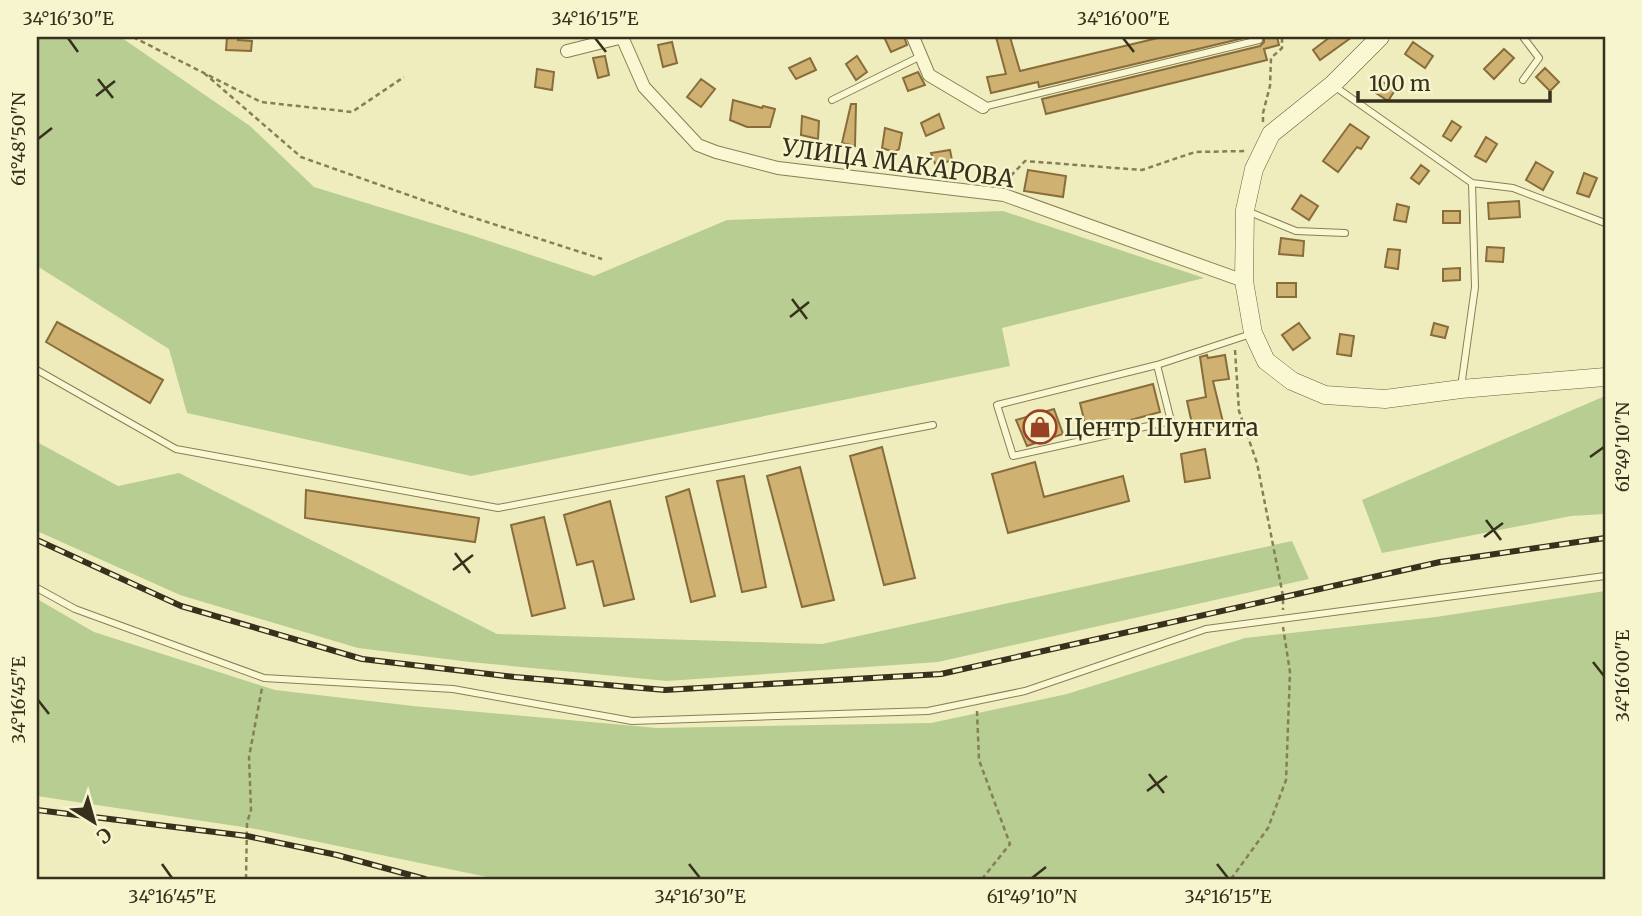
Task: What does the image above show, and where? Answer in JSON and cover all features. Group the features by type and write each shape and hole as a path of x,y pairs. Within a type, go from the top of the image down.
{"main road":[{"path":"1380,37 1332,85 1271,134 1254,169 1245,210 1244,281 1253,334 1266,361 1292,380 1325,395 1385,399 1461,389 1605,377"}],"street":[{"path":"567,51 622,37"},
{"name":"УЛИЦА МАКАРОВА","path":"622,37 644,87 698,145 778,168 1004,195 1244,281"},
{"path":"913,37 929,75 983,107"}],"lane":[{"path":"983,107 1259,40 1258,37"},
{"path":"1524,37 1539,58 1524,80"},
{"path":"832,100 921,56"},
{"path":"1332,85 1472,183 1513,188 1605,223"},
{"path":"1461,389 1475,287 1472,183"},
{"path":"1245,210 1296,231 1345,233"},
{"path":"1157,365 1171,421 1013,456 997,405 1157,365 1253,334"},
{"path":"37,370 176,449 498,508 933,425"},
{"path":"37,588 75,609 264,678 453,689 632,721 928,711 1025,691 1206,629 1605,576"}],"path":[{"path":"133,37 261,102 352,112 404,77"},
{"path":"1263,125 1263,113 1270,86 1271,58 1282,48 1282,37"},
{"path":"204,73 301,157 602,260"},
{"path":"995,193 1025,162 1142,170 1195,152 1263,150"},
{"path":"246,879 247,824 251,810 249,757 264,678"},
{"path":"976,701 979,760 1010,844 982,879"}],"green space":[{"path":"37,37 122,38 250,126 314,187 594,276 727,220 1003,211 1204,278 1002,328 1010,366 471,476 187,413 169,349 37,266"},
{"path":"1605,396 1605,514 1571,516 1382,553 1362,500"},
{"path":"37,442 118,486 179,473 497,634 822,644 1292,541 1309,579 938,662 667,681 470,662 358,648 180,595 37,531"},
{"path":"1605,591 1605,879 497,879 256,829 37,796 37,599 94,632 275,690 413,706 657,728 931,723 1067,694 1245,638 1436,617"}],"building":[{"path":"227,37 252,41 251,51 226,50"},
{"path":"884,37 904,37 907,45 891,52"},
{"path":"996,37 1010,37 1020,71 1162,37 1248,37 1039,87 1038,82 991,93 987,77 1006,74"},
{"path":"1264,37 1277,37 1279,45 1264,49 1267,60 1046,114 1042,99 1260,46"},
{"path":"1330,37 1352,37 1320,60 1313,50"},
{"path":"672,42 677,63 663,67 658,45"},
{"path":"1413,42 1433,56 1425,68 1405,54"},
{"path":"1504,49 1514,58 1494,79 1484,69"},
{"path":"605,56 609,75 598,78 593,58"},
{"path":"857,56 867,72 856,80 846,64"},
{"path":"810,58 816,70 796,79 789,68"},
{"path":"1545,68 1559,82 1550,91 1536,77"},
{"path":"537,69 554,72 552,90 535,87"},
{"path":"918,72 925,85 908,91 903,78"},
{"path":"701,79 715,89 701,107 687,97"},
{"path":"1383,82 1395,90 1388,101 1376,93"},
{"path":"733,100 775,109 770,127 747,127 730,120"},
{"path":"851,104 856,104 855,146 842,143"},
{"path":"939,114 944,128 926,136 921,123"},
{"path":"802,116 819,121 818,139 801,135"},
{"path":"1452,121 1461,127 1451,141 1443,136"},
{"path":"1350,124 1369,137 1361,149 1357,147 1338,172 1323,161"},
{"path":"885,128 902,133 899,149 894,152 882,148"},
{"path":"1486,137 1497,144 1486,162 1475,156"},
{"path":"950,150 952,160 936,166 931,153"},
{"path":"1536,162 1553,172 1543,190 1526,180"},
{"path":"1421,165 1429,171 1419,184 1411,178"},
{"path":"1028,170 1066,176 1063,197 1024,191"},
{"path":"1584,173 1597,178 1589,197 1577,193"},
{"path":"1301,195 1318,206 1309,220 1292,209"},
{"path":"1519,201 1520,217 1489,219 1488,203"},
{"path":"1397,204 1409,207 1406,222 1394,220"},
{"path":"1443,211 1460,211 1460,223 1443,223"},
{"path":"1281,238 1304,241 1303,256 1279,254"},
{"path":"1487,247 1504,248 1503,262 1486,261"},
{"path":"1388,249 1400,250 1398,269 1385,267"},
{"path":"1460,268 1460,280 1443,281 1443,269"},
{"path":"1277,283 1296,283 1296,297 1277,297"},
{"path":"57,322 163,380 150,403 46,342"},
{"path":"1299,323 1310,338 1293,350 1282,335"},
{"path":"1434,323 1448,327 1445,338 1431,335"},
{"path":"1340,334 1354,336 1351,356 1337,354"},
{"path":"1207,355 1208,358 1225,355 1229,379 1213,381 1224,426 1194,433 1187,401 1206,397 1200,357"},
{"path":"1153,384 1160,412 1087,432 1080,403"},
{"name":"Центр Шунгита","path":"1054,409 1063,434 1027,446 1016,420"},
{"path":"882,447 915,578 884,585 850,456"},
{"path":"1205,449 1210,478 1185,482 1181,454"},
{"path":"1035,462 1044,497 1123,476 1129,501 1008,533 992,474"},
{"path":"800,467 834,600 802,607 767,476"},
{"path":"744,476 766,587 742,592 717,481"},
{"path":"689,489 715,596 691,602 666,497"},
{"path":"306,490 479,518 475,542 305,518"},
{"path":"610,501 634,599 604,606 593,561 577,565 564,515"},
{"path":"544,517 565,608 532,616 511,525"}],"railway":[{"path":"37,540 181,606 362,659 515,677 665,690 941,674 1440,562 1605,538"},
{"path":"37,810 247,836 337,855 425,879"}],"place":[{"name":"Центр Шунгита","path":"1040,427"}]}
